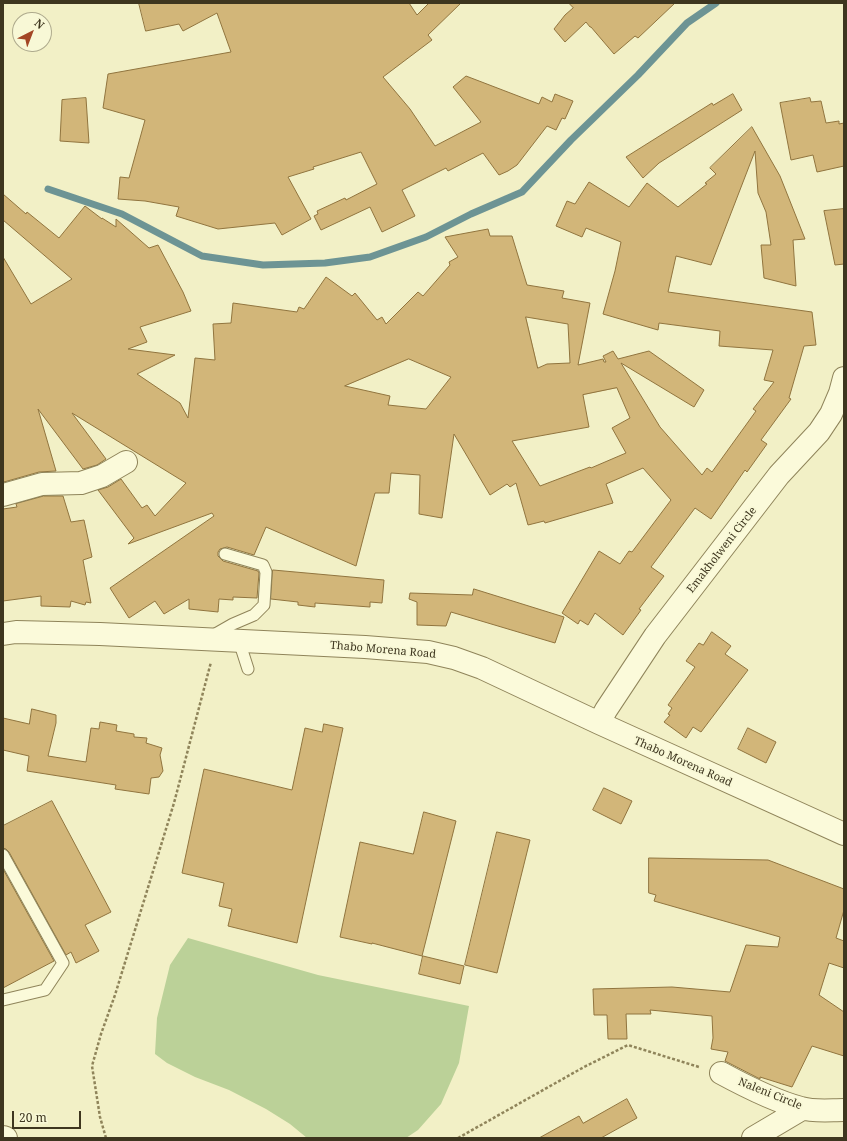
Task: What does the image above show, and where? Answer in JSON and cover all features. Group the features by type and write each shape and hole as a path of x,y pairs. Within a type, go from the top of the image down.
{"street":[{"name":"Emakholweni Circle","path":"599,723 655,636 779,475 819,432 831,414 840,393 844,378"},
{"path":"3,495 42,484 81,483 102,476 126,462"},
{"name":"Thabo Morena Road","path":"3,634 16,632 85,634 365,647 428,652 454,658 482,668 599,723 844,834"},
{"name":"Naleni Circle","path":"721,1073 748,1087 802,1109 844,1110"},
{"path":"753,1138 802,1109"}],"lane":[{"path":"212,640 234,624 254,615 264,605 266,572 262,565 224,554"},
{"path":"239,641 248,669"},
{"path":"3,855 63,963 45,990 3,1000"}],"path":[{"path":"106,1138 100,1117 92,1066 174,803 212,640"},
{"path":"458,1138 584,1067 628,1045 721,1073"}],"green space":[{"path":"188,938 318,975 469,1006 459,1063 441,1104 418,1130 406,1138 307,1138 290,1124 266,1109 229,1090 195,1077 167,1063 155,1054 157,1018 170,965"}],"building":[{"path":"139,3 409,3 417,15 429,3 461,3 428,35 432,40 383,77 410,109 435,146 481,122 453,87 466,76 539,104 542,97 552,102 555,94 573,101 565,119 562,118 556,130 547,126 517,165 508,171 499,175 483,153 448,171 446,168 402,190 415,216 382,232 370,207 321,230 314,216 318,214 317,211 345,198 346,200 377,184 361,152 313,167 314,169 288,177 311,219 282,235 275,223 218,229 176,216 179,207 145,201 118,199 120,177 129,178 145,120 103,108 108,74 231,52 217,13 183,31 179,24 146,31"},
{"path":"569,3 675,3 638,38 635,36 614,54 586,22 565,42 554,29 565,15 573,8"},
{"path":"733,94 742,110 659,163 643,178 626,157 712,103 713,105"},
{"path":"86,98 89,143 60,141 62,100"},
{"path":"810,98 811,102 821,101 826,123 839,121 839,124 844,123 844,166 817,172 813,155 791,160 780,103"},
{"path":"752,127 780,176 805,239 793,240 796,286 764,278 761,245 771,245 766,212 758,193 755,151 711,265 676,256 668,292 812,312 816,345 804,346 789,398 791,399 761,440 767,444 747,472 745,470 711,519 695,508 651,567 664,576 639,609 641,610 623,635 595,613 588,625 580,620 578,624 562,613 599,551 620,564 629,551 632,552 671,500 643,468 606,484 613,503 545,523 544,521 528,525 516,483 510,487 507,484 490,495 454,434 442,518 419,514 420,475 391,473 389,493 375,493 356,566 266,527 254,555 227,547 220,549 218,552 218,556 223,561 258,571 257,598 233,597 233,600 219,599 218,612 189,609 189,599 164,614 155,601 129,618 110,588 214,516 212,513 128,544 134,538 98,490 108,487 121,479 142,508 147,505 155,516 186,483 72,413 106,459 97,465 83,469 38,409 56,471 39,472 4,482 3,257 31,304 72,279 3,220 3,194 26,214 27,212 59,238 85,206 102,219 116,227 116,219 149,248 158,245 183,292 191,311 140,327 147,342 128,349 175,355 137,374 180,403 188,418 195,358 215,360 213,324 231,323 233,303 297,312 299,307 304,309 326,277 352,296 355,293 377,320 382,317 386,324 418,292 423,296 450,265 449,262 458,257 445,237 488,229 490,236 512,236 527,285 564,291 562,298 590,303 578,365 603,359 604,362 606,362 603,356 613,351 618,359 649,351 704,390 694,407 621,363 660,427 702,475 707,468 712,472 756,411 753,409 774,382 764,380 773,350 719,346 720,331 659,323 658,330 603,314 615,271 621,242 586,228 582,237 556,226 567,201 575,204 589,182 629,207 647,183 678,207 707,184 705,183 716,174 710,168","holes":["526,317 568,324 570,363 547,364 538,368","409,359 451,377 426,409 388,405 390,396 345,386","617,388 630,418 612,428 626,453 591,468 590,467 540,486 512,441 589,427 583,395"]},
{"path":"844,209 844,264 835,265 824,211"},
{"path":"44,496 63,496 71,522 84,520 92,557 83,560 91,603 86,602 85,605 71,601 70,607 41,606 41,596 3,601 3,509 17,507 16,504"},
{"path":"273,570 384,580 382,603 370,602 370,607 315,603 315,607 298,605 298,602 271,599"},
{"path":"474,589 564,617 555,643 451,612 446,626 417,625 417,602 409,599 410,593 472,595"},
{"path":"712,632 731,646 725,654 748,670 701,732 693,727 686,738 664,722 670,715 668,714 672,708 668,705 695,667 686,661 699,643 703,645"},
{"path":"32,709 56,715 56,723 48,756 86,762 91,728 99,729 100,722 117,725 116,731 134,734 134,737 147,738 146,743 162,748 160,755 163,771 159,777 151,778 149,794 115,789 116,785 27,771 29,756 3,750 3,718 29,724"},
{"path":"324,724 343,728 297,943 228,926 232,909 219,906 224,883 182,873 204,769 292,790 305,728 322,732"},
{"path":"748,728 776,742 766,763 738,749"},
{"path":"604,788 632,801 621,824 593,810"},
{"path":"52,801 111,912 85,925 99,951 76,963 71,952 66,955 9,852 3,848 3,826"},
{"path":"424,812 456,821 422,956 372,943 340,937 360,842 413,854"},
{"path":"497,832 530,840 497,973 465,965"},
{"path":"649,858 768,860 844,889 844,910 836,938 844,941 844,968 829,963 819,995 844,1012 844,1056 812,1046 792,1087 760,1077 760,1079 725,1061 728,1052 711,1049 713,1038 712,1016 650,1010 651,1014 626,1014 627,1039 608,1039 607,1015 594,1015 593,989 672,987 730,992 746,945 778,947 780,937 654,901 656,895 649,893"},
{"path":"3,869 54,961 3,988"},
{"path":"423,956 464,966 460,984 419,974"},
{"path":"627,1099 637,1118 601,1138 539,1138 579,1116 583,1123"}],"waterway":[{"path":"48,189 122,214 202,256 263,265 325,263 370,257 426,237 471,214 522,192 571,140 638,75 687,23 716,3"}]}
